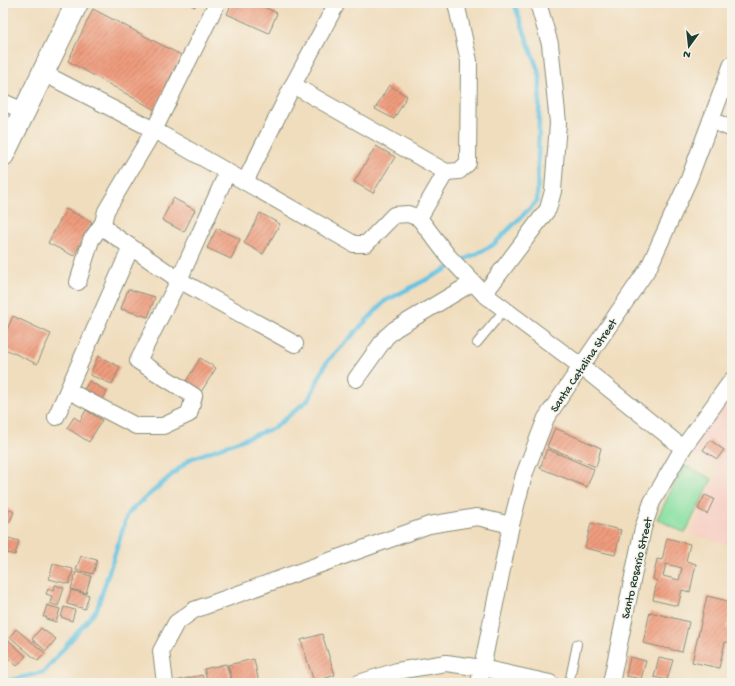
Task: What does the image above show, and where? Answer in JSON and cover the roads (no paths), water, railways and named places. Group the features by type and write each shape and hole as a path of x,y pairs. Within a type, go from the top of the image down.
{"highway":[{"path":"3,155 77,3"}],"street":[{"path":"78,282 91,240 104,223 106,211 154,130 217,3"},
{"path":"245,182 293,85 337,3"},
{"path":"293,85 446,172 460,171 468,163 469,61 456,3"},
{"path":"484,294 548,209 553,191 558,123 550,44 538,3"},
{"name":"Santa Catalina Street","path":"481,676 511,525 524,475 546,418 649,267 688,178 732,64"},
{"path":"44,73 154,130 227,173 354,244 366,244 394,215 408,214 419,218 448,256 469,280 484,294 582,367 683,448"},
{"path":"3,102 24,111"},
{"path":"711,120 732,129"},
{"path":"419,218 446,172"},
{"path":"69,391 136,426 163,426 189,414 194,396 138,360 179,280 227,173"},
{"path":"104,223 109,232 179,280 295,344"},
{"path":"56,417 69,391 131,247"},
{"path":"356,379 386,338 395,329 469,280"},
{"name":"Santo Rosario Street","path":"611,683 643,528 652,502 683,448 732,380"},
{"path":"165,683 161,651 176,623 194,610 429,525 477,517 511,525"},
{"path":"359,683 398,671 446,663 481,676 550,683"}],"lane":[{"path":"477,343 505,309"},
{"path":"569,683 577,644"}],"waterway":[{"path":"3,682 44,672 97,609 128,513 190,459 274,428 309,399 326,363 385,301 493,245 537,201 540,76 514,3"}]}
